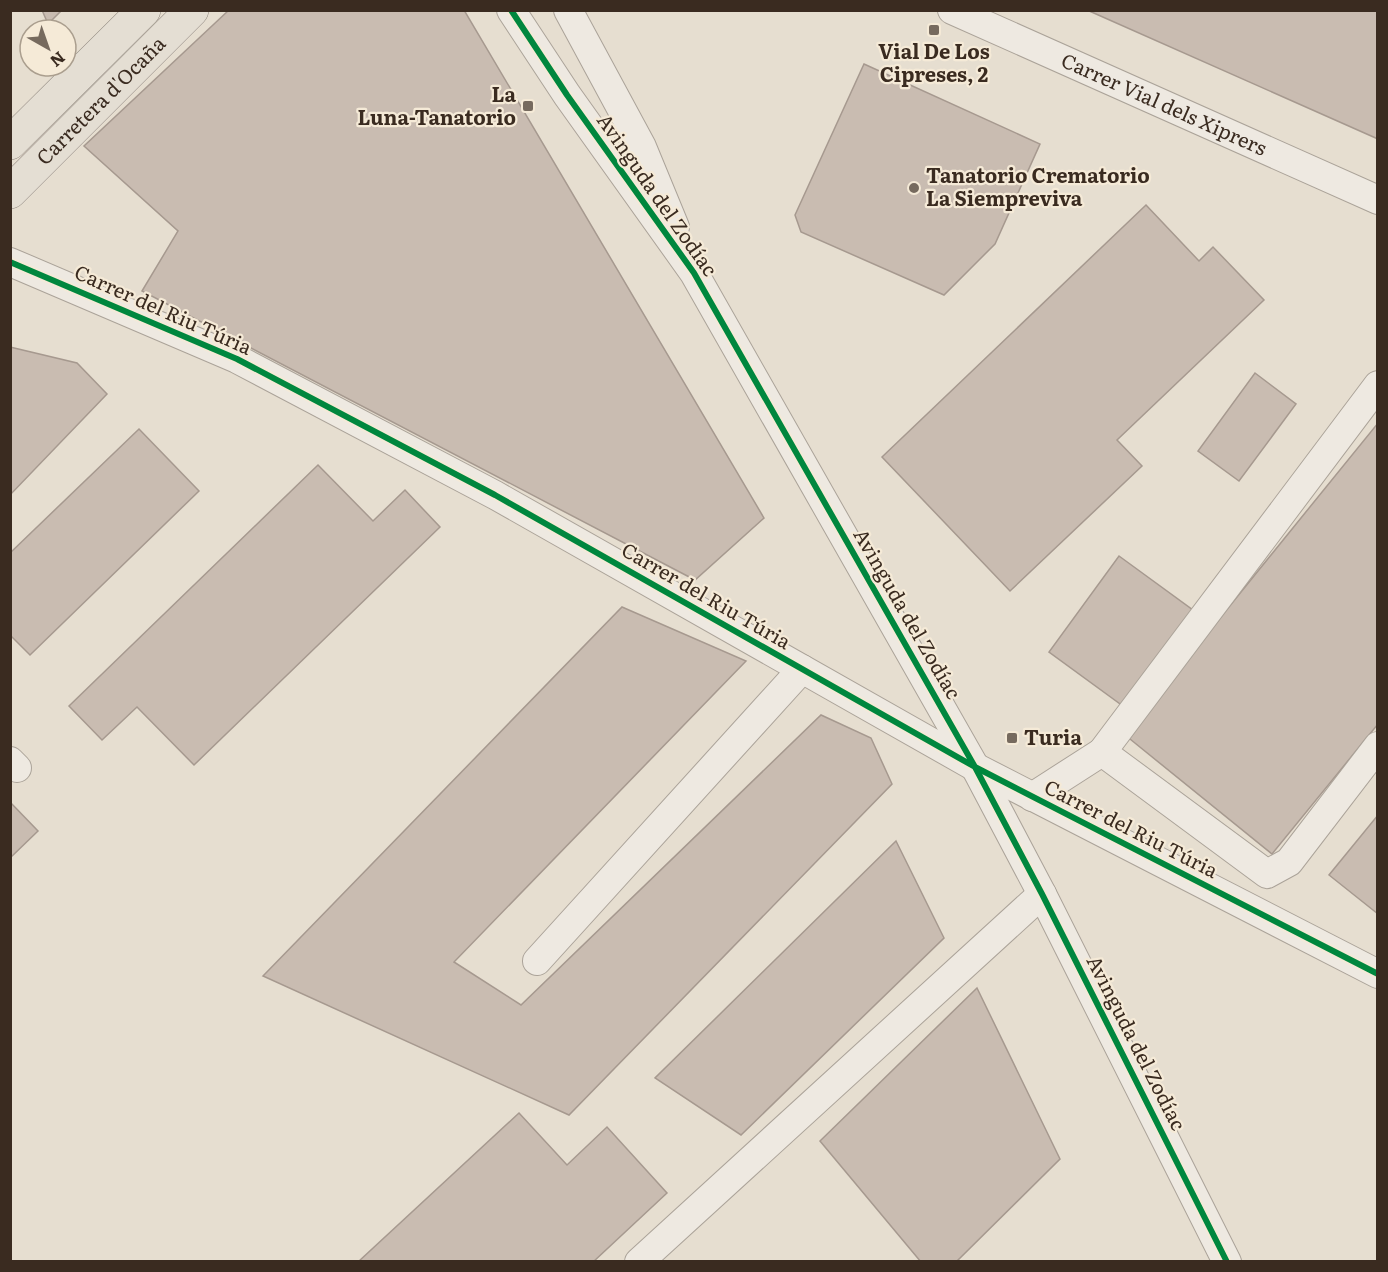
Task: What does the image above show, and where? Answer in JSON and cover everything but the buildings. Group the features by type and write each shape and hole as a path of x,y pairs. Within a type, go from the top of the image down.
{"main road":[{"name":"Carretera d'Ocaña","path":"10,143 144,10"},
{"name":"Carretera d'Ocaña","path":"10,192 192,10"}],"street":[{"name":"Avinguda del Zodíac","path":"511,10 567,95 694,273 975,767 1042,894 1227,1262"},
{"name":"Avinguda del Zodíac","path":"568,10 642,147 694,273"},
{"name":"Carrer Vial dels Xiprers","path":"952,10 1377,200"},
{"name":"Carrer del Riu Túria","path":"10,262 237,359 495,495 975,767 1377,974"},
{"path":"1032,797 1102,752 1377,385"},
{"path":"537,962 802,669"},
{"path":"1102,752 1267,874 1289,861 1377,746"},
{"path":"639,1262 1042,894"}],"cycle path":[{"path":"511,10 567,95 694,273 975,767 1042,894 1227,1262"},
{"path":"10,262 237,359 495,495 975,767 1378,974"}],"place":[{"name":"Vial De Los Cipreses, 2","path":"934,30"},
{"name":"La Luna-Tanatorio","path":"528,106"},
{"name":"Tanatorio Crematorio La Siempreviva","path":"914,188"},
{"name":"Turia","path":"1012,738"}]}
